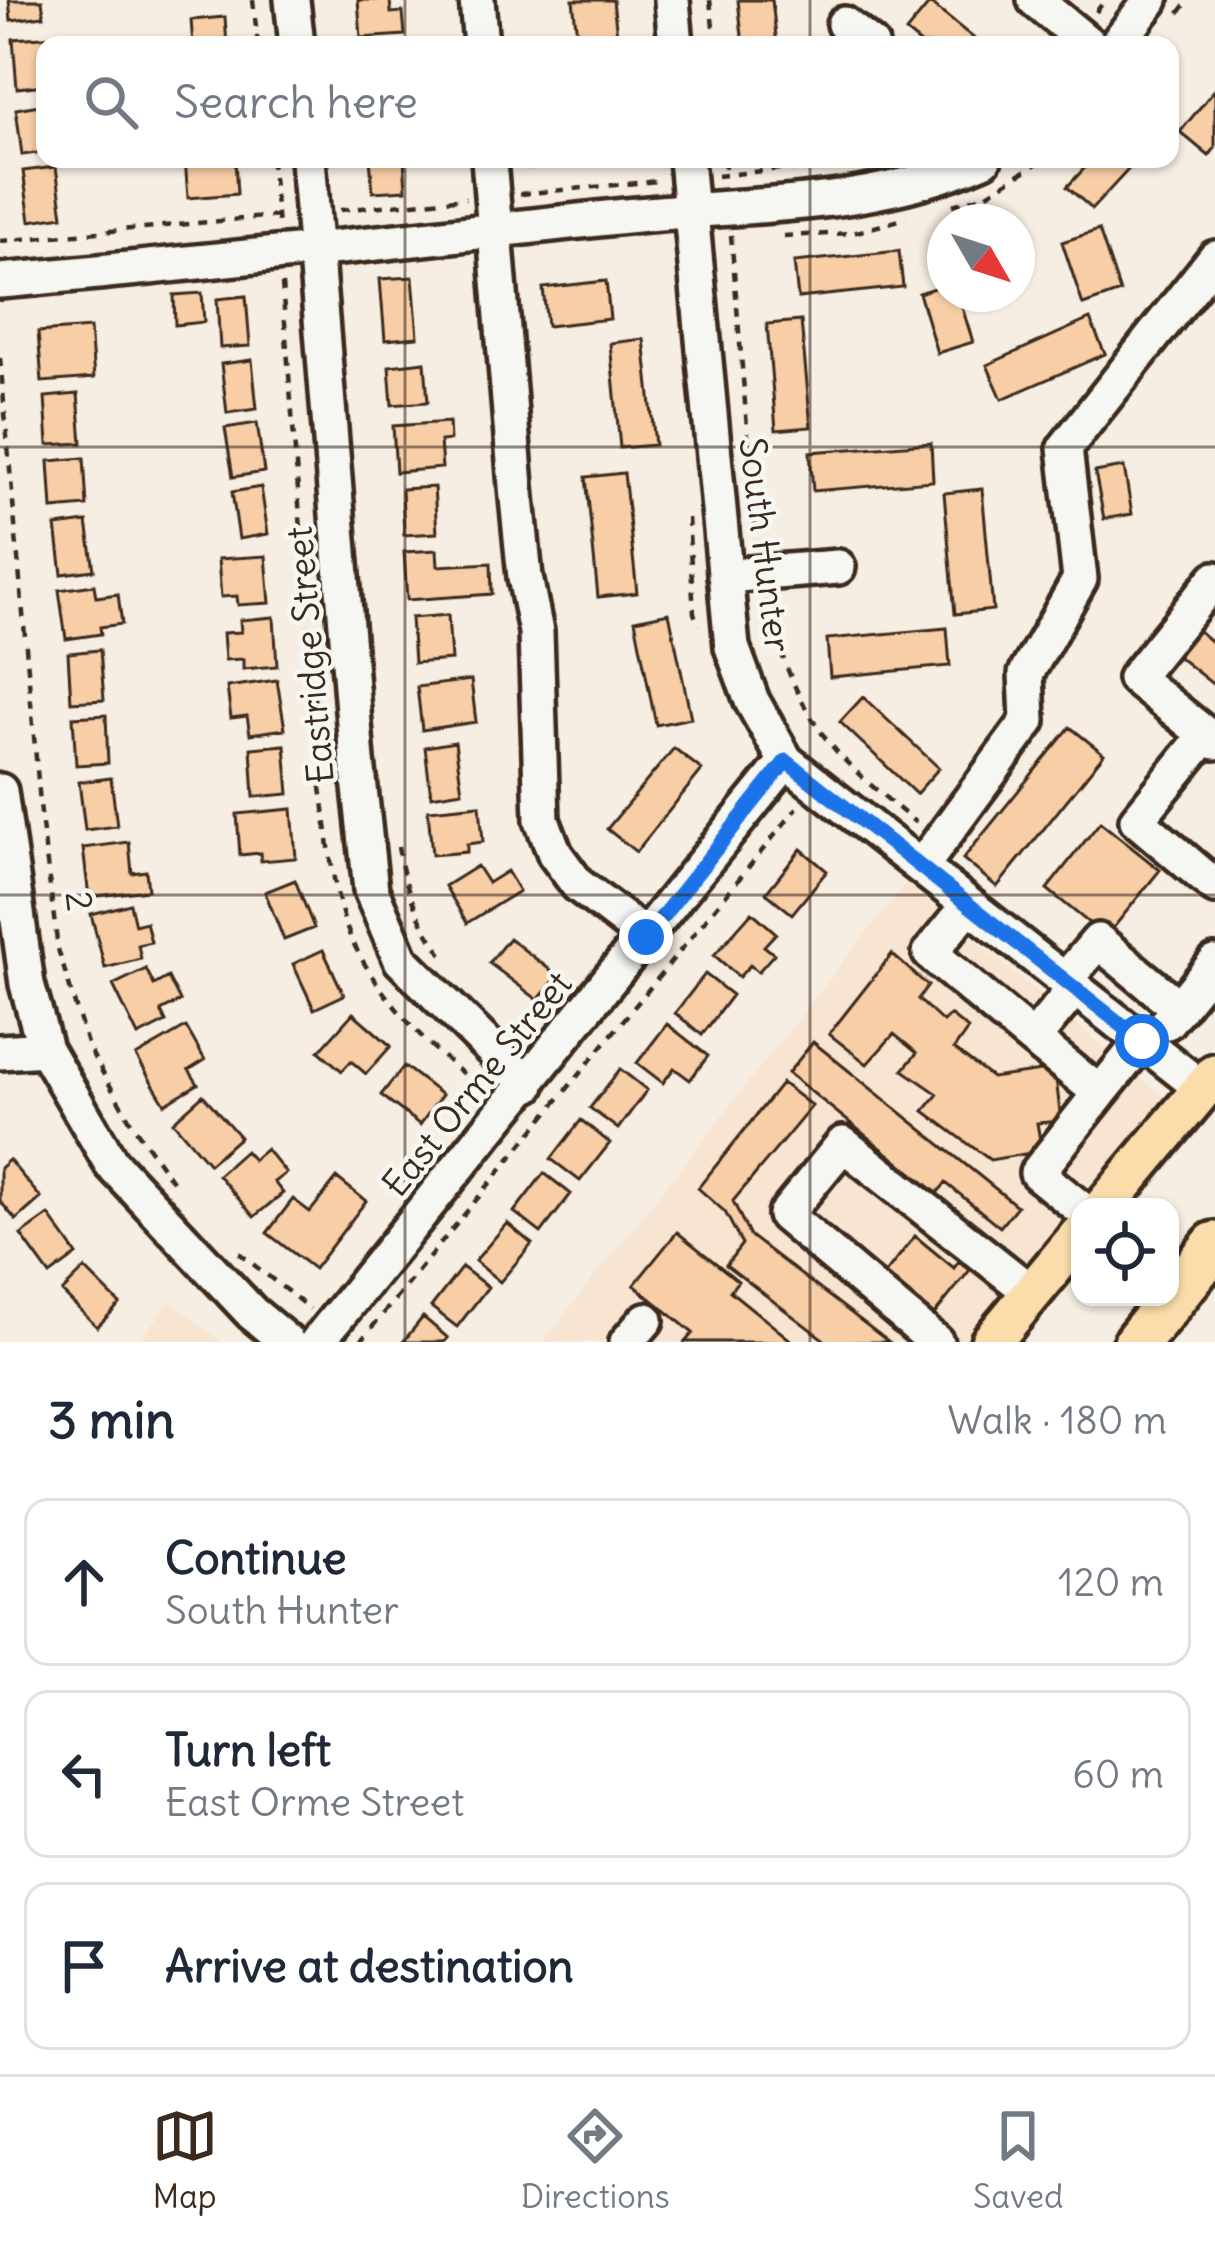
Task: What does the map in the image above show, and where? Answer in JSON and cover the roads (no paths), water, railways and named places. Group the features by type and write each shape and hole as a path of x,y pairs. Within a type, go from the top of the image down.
{"highway":[{"path":"1179,1253 1215,1211"},
{"path":"1137,1342 1215,1245"},
{"path":"1101,1342 1132,1306"}],"main road":[{"path":"1112,1198 1209,1081"},
{"path":"991,1342 1071,1246"}],"street":[{"path":"292,0 296,36"},
{"path":"477,0 480,36"},
{"path":"672,0 675,36"},
{"path":"1035,0 1079,36"},
{"path":"1123,36 1151,0"},
{"name":"Eastridge Street","path":"312,168 330,205 357,760 371,890 401,960 528,1085"},
{"path":"490,168 521,537 536,632 542,820 555,854 578,885 646,937"},
{"path":"0,281 329,247 493,213 688,183 727,192 848,199 909,188 954,168"},
{"name":"South Hunter","path":"688,183 732,647 752,701 786,761 930,855 970,905 1145,1044 1209,1081"},
{"path":"930,855 1028,721 1027,674 1080,579 1065,448 1215,258"},
{"path":"725,577 838,567"},
{"path":"1210,594 1135,678 1211,739 1137,820 1215,886"},
{"name":"East Orme Street","path":"336,1336 786,761"},
{"path":"0,791 27,984 45,1049 111,1163 252,1313 286,1342"},
{"path":"970,905 930,953 1100,1093"},
{"path":"1034,1039 1098,941 1179,1008"},
{"path":"1071,1201 1036,1173 1215,963"},
{"path":"0,1052 45,1049"},
{"path":"936,1342 785,1215 843,1144 1031,1293"}]}
